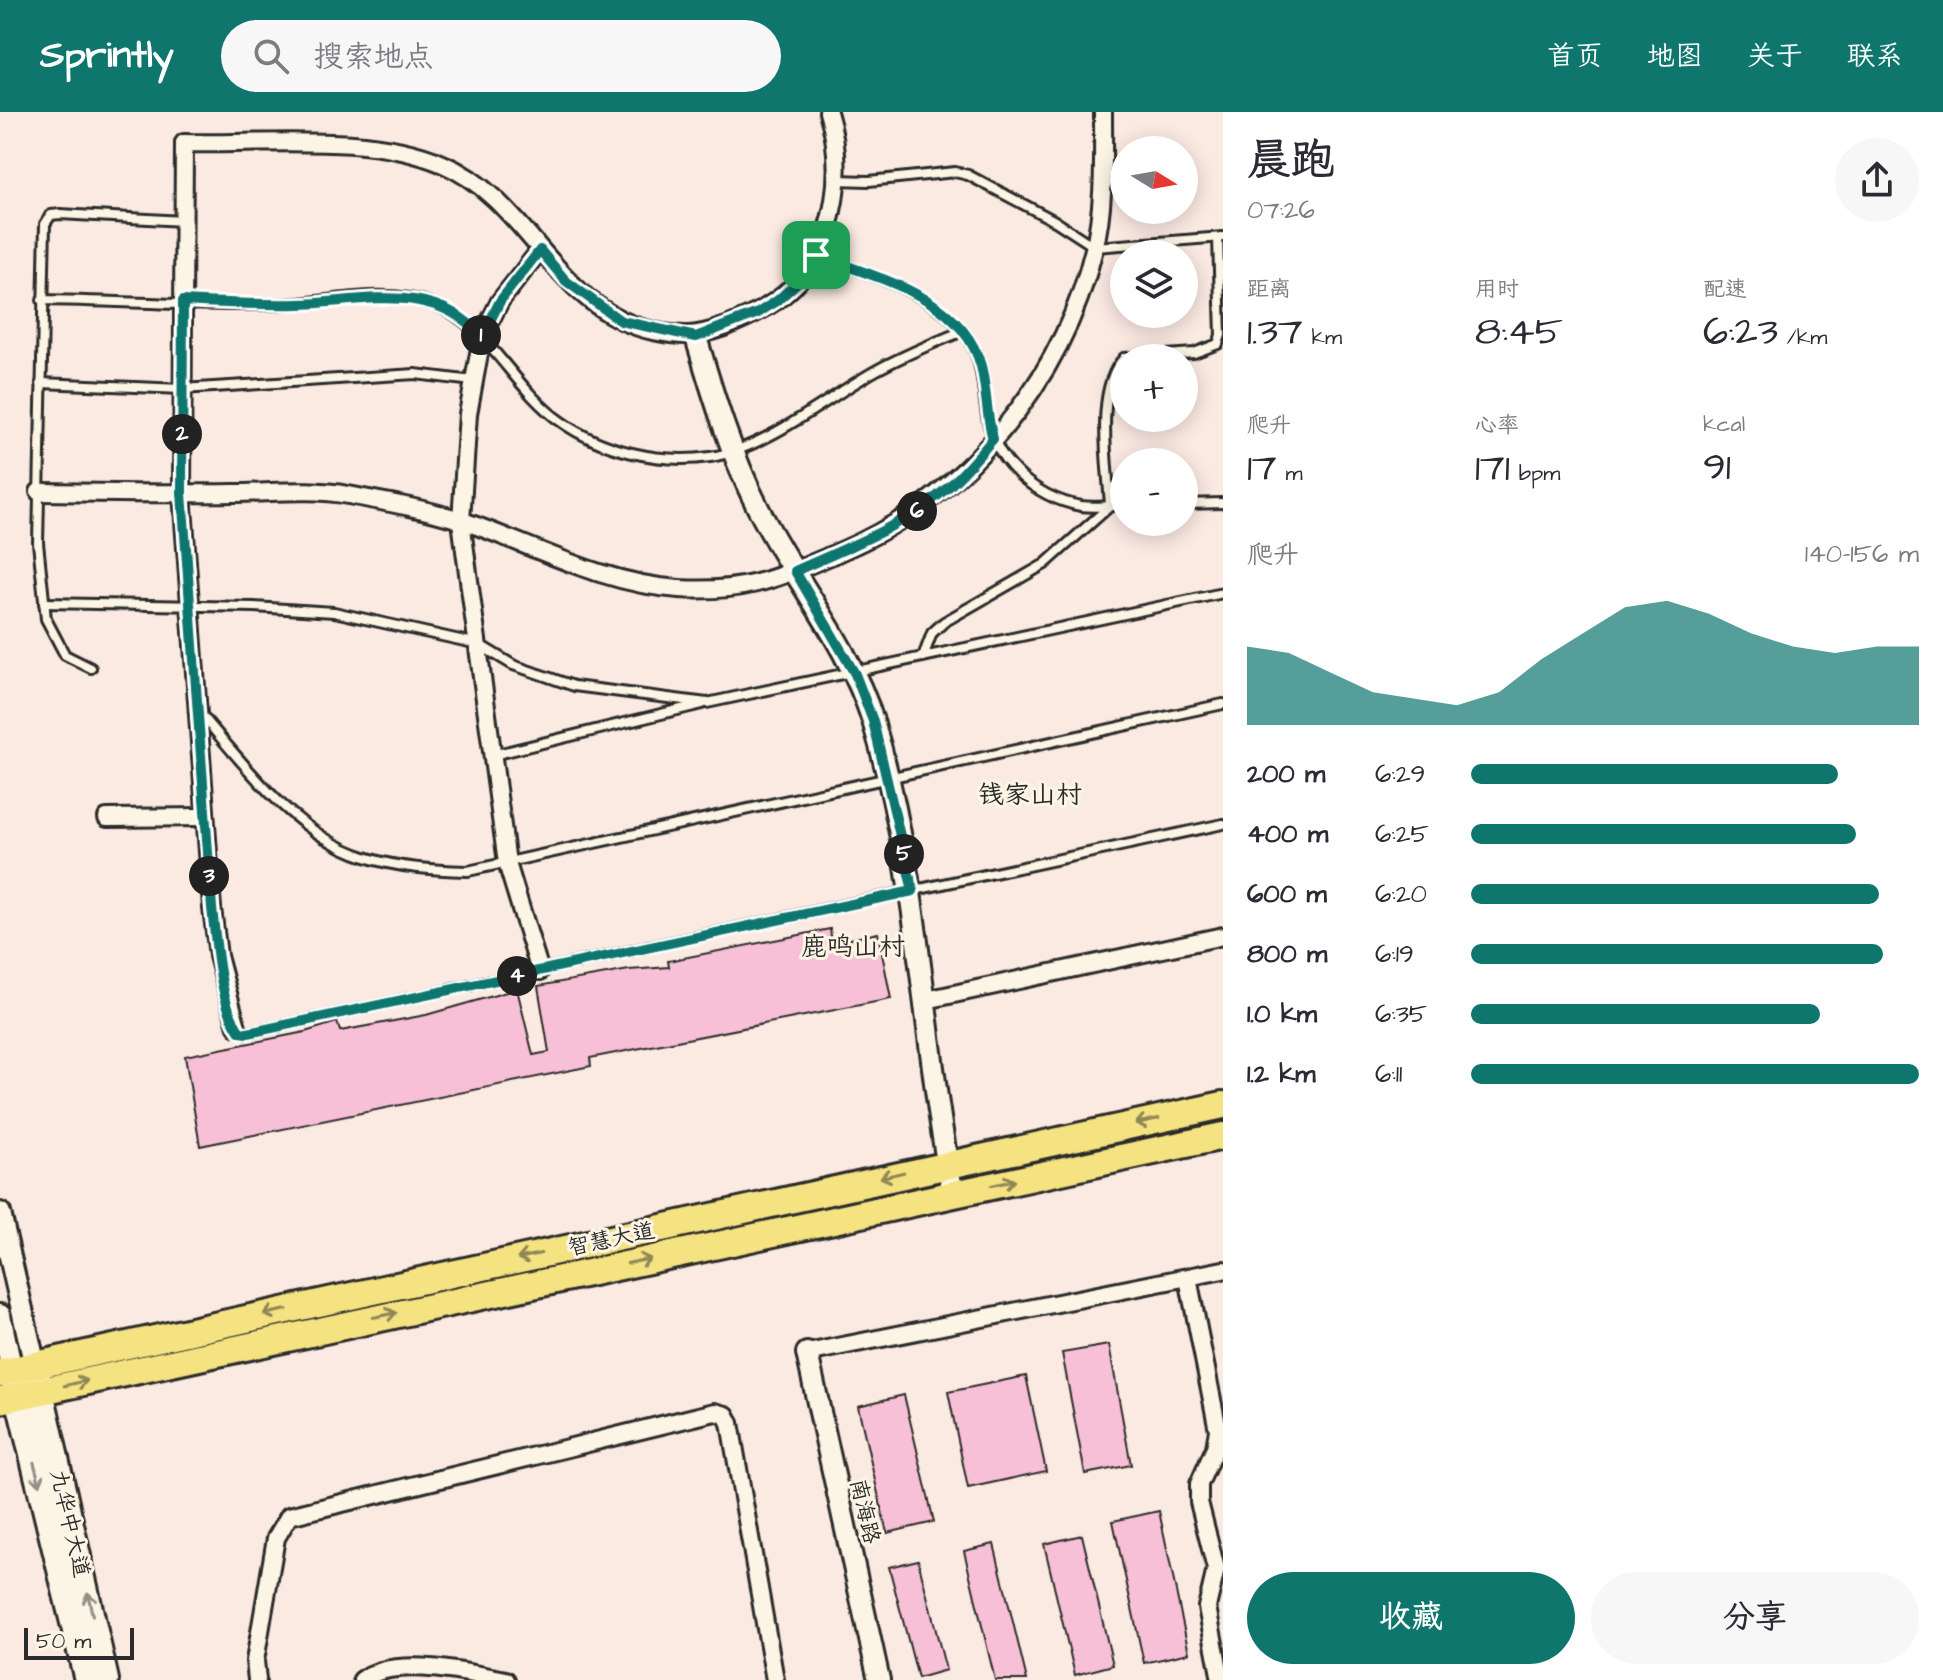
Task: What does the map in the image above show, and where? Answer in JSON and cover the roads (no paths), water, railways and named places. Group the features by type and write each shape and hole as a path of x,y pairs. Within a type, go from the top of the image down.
{"main road":[{"name":"智慧大道","path":"18,1383 947,1163 1223,1105"},
{"name":"智慧大道","path":"18,1383 953,1194 1223,1136"},
{"name":"九华中大道","path":"18,1383 87,1680"},
{"name":"九华中大道","path":"18,1383 106,1680"}],"street":[{"path":"237,1027 218,956 182,493 184,143 387,148 420,155 469,177 522,224 566,281 621,321 696,337 758,313 778,300 800,280 816,255 830,218 836,180 836,142 828,112"},
{"path":"39,492 276,491 344,494 461,521 596,571 664,587 707,590 770,582 863,542 916,512 949,487 993,439 1050,365 1095,247 1103,112"},
{"path":"540,250 500,301 482,337 468,414 461,521 507,863 540,971"},
{"path":"696,337 733,449 758,509 855,674 873,721 913,891 953,1194"},
{"path":"107,818 205,817"},
{"path":"926,1000 1223,936"},
{"path":"0,1213 18,1383"},
{"path":"807,1353 1223,1270"},
{"path":"1188,1278 1218,1430 1215,1448 1199,1484 1199,1502 1216,1569 1207,1607 1221,1680"},
{"path":"0,1315 18,1383"},
{"name":"南海路","path":"807,1353 879,1680"},
{"path":"257,1680 255,1661 276,1538 289,1516 301,1510 715,1412 726,1415 730,1423 775,1680"},
{"path":"362,1680 373,1672 434,1668 506,1680"}],"lane":[{"path":"836,180 869,181 955,172 968,175 1045,215 1095,247 1220,237 1221,335 1218,344 1198,352"},
{"path":"91,668 65,655 46,619 44,603 38,543 45,224 51,215 184,221"},
{"path":"816,255 922,297 963,331 981,367 993,439 1014,472 1049,498 1084,507 1110,506"},
{"path":"42,300 264,305 394,296 433,304 472,325 545,411 576,433 613,449 687,457 711,457 761,438 914,351 963,331"},
{"path":"41,383 182,389 415,374 474,382"},
{"path":"1110,379 1106,429 1110,506"},
{"path":"1198,504 1223,503"},
{"path":"923,657 932,633 944,622 1045,564 1110,506"},
{"path":"493,755 707,703 855,674 1223,593"},
{"path":"44,603 334,612 478,644 513,665 574,686 707,703"},
{"path":"198,710 282,804 319,833 363,857 425,870 468,871 1223,704"},
{"path":"237,1027 248,1033 1223,824"}],"district":[{"name":"钱家山村","path":"1030,794"},
{"name":"鹿鸣山村","path":"853,946"}]}
